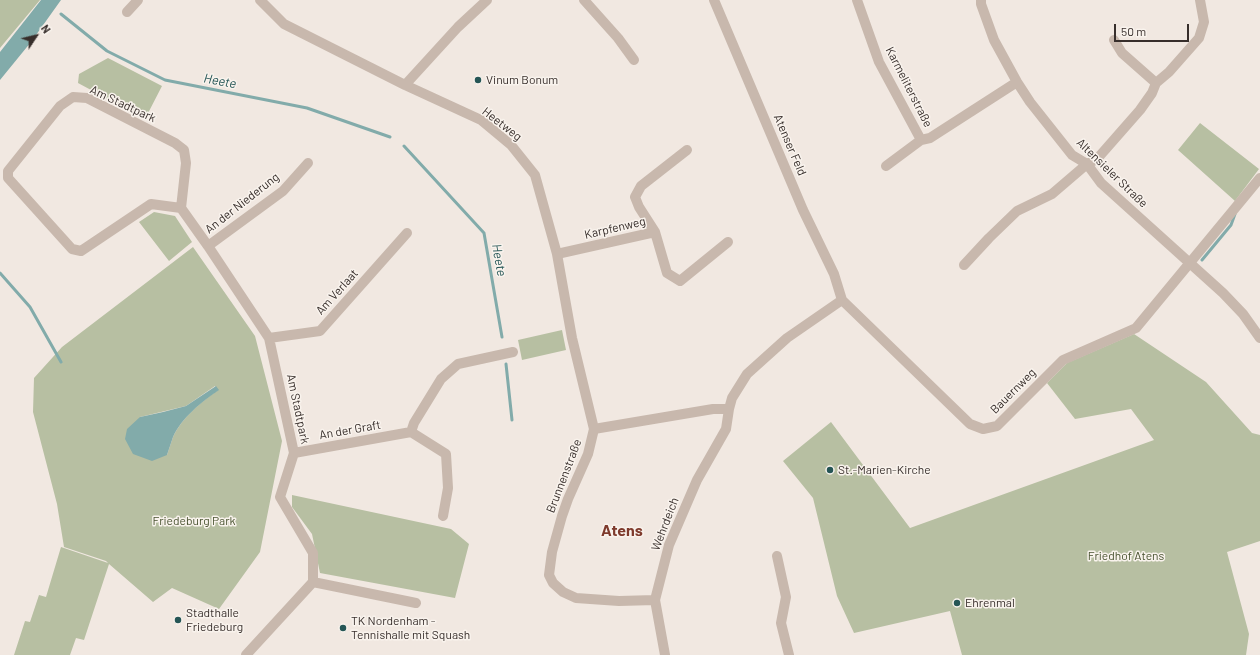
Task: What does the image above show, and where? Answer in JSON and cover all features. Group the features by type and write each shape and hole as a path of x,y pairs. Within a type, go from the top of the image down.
{"street":[{"path":"127,12 138,0"},
{"name":"Heetweg","path":"260,0 284,24 405,85 481,120 512,145 535,175 557,254 572,338 594,429"},
{"path":"405,85 458,26 487,0"},
{"path":"584,0 618,38 634,60"},
{"name":"Atenser Feld","path":"714,0 803,210 834,274 842,300"},
{"name":"Karmeliterstraße","path":"857,0 879,62 921,140"},
{"name":"Altensieler Straße","path":"981,0 981,4 994,40 1017,82 1030,102 1072,155 1087,164 1100,183 1223,293 1243,314 1260,338"},
{"path":"964,265 1017,211 1052,194 1087,164 1097,159 1140,110 1152,93 1156,83 1169,72 1199,38 1204,22 1200,0"},
{"path":"1114,40 1122,53 1156,83"},
{"name":"Karmeliterstraße","path":"886,166 921,140 930,138 1017,82"},
{"name":"Am Stadtpark","path":"181,208 151,204 82,251 72,249 8,178 8,172 60,106 73,97 87,98 176,143 184,150 186,163 181,208 269,338 294,453 280,496 313,552 313,582"},
{"path":"655,232 639,207 635,197 641,186 687,150"},
{"name":"An der Niederung","path":"208,246 283,191 308,163"},
{"name":"Bauernweg","path":"842,300 970,424 983,429 996,426 1063,360 1136,328 1260,178"},
{"name":"Karpfenweg","path":"557,254 655,232 667,273 680,281 728,242"},
{"name":"Am Verlaat","path":"269,338 320,331 408,233"},
{"path":"729,410 732,398 746,374 787,338 842,300"},
{"path":"443,516 448,488 446,454 411,432 414,422 441,379 458,364 513,352"},
{"name":"Brunnenstraße","path":"655,600 618,601 576,598 563,592 553,583 549,576 552,552 562,516 588,454 594,429 713,409 729,410"},
{"name":"Wehrdeich","path":"665,655 655,600 669,545 697,480 726,429 729,410"},
{"name":"An der Graft","path":"294,453 411,432"},
{"path":"777,556 786,597 781,623 789,655"},
{"path":"246,655 313,582 416,603"}],"green space":[{"path":"0,0 40,0 0,48"},
{"path":"108,58 162,86 145,119 78,83 79,74"},
{"path":"1200,123 1259,169 1235,201 1178,150"},
{"path":"154,212 175,216 192,242 169,261 139,222"},
{"name":"Friedeburg Park","path":"193,247 255,336 282,441 260,552 219,609 172,588 153,602 109,564 84,640 76,638 70,655 14,655 25,621 30,622 39,595 46,597 61,547 108,563 64,547 57,504 33,412 34,378 62,347","holes":["215,386 218,390 205,399 181,424 173,437 167,455 140,417 186,406"]},
{"path":"562,330 566,350 522,360 518,340"},
{"name":"Friedhof Atens","path":"1134,334 1206,382 1252,433 1260,435 1260,541 1227,552 1249,634 1246,655 962,655 950,611 854,633 837,596 813,498 783,461 831,422 910,528 1154,440 1131,409 1075,419 1047,383 1067,363"},
{"path":"292,495 451,529 469,544 455,598 320,573 312,534 292,507"}],"water":[{"path":"41,0 61,0 31,42 0,80 0,52"},
{"path":"216,386 219,390 199,405 181,424 173,437 167,455 152,461 133,454 125,439 127,429 140,417 186,406"}],"waterway":[{"name":"Heete","path":"61,14 107,51 165,80 307,108 390,137"},
{"name":"Heete","path":"404,146 484,233 502,337"},
{"path":"1202,260 1231,225 1235,214"},
{"path":"0,273 30,307 61,362"},
{"name":"Heete","path":"506,364 512,420"}],"place":[{"name":"Vinum Bonum","path":"478,80"},
{"name":"St.-Marien-Kirche","path":"830,470"},
{"name":"Ehrenmal","path":"957,603"},
{"name":"Stadthalle Friedeburg","path":"178,620"},
{"name":"TK Nordenham - Tennishalle mit Squash","path":"343,628"}],"district":[{"name":"Atens","path":"622,531"}]}
